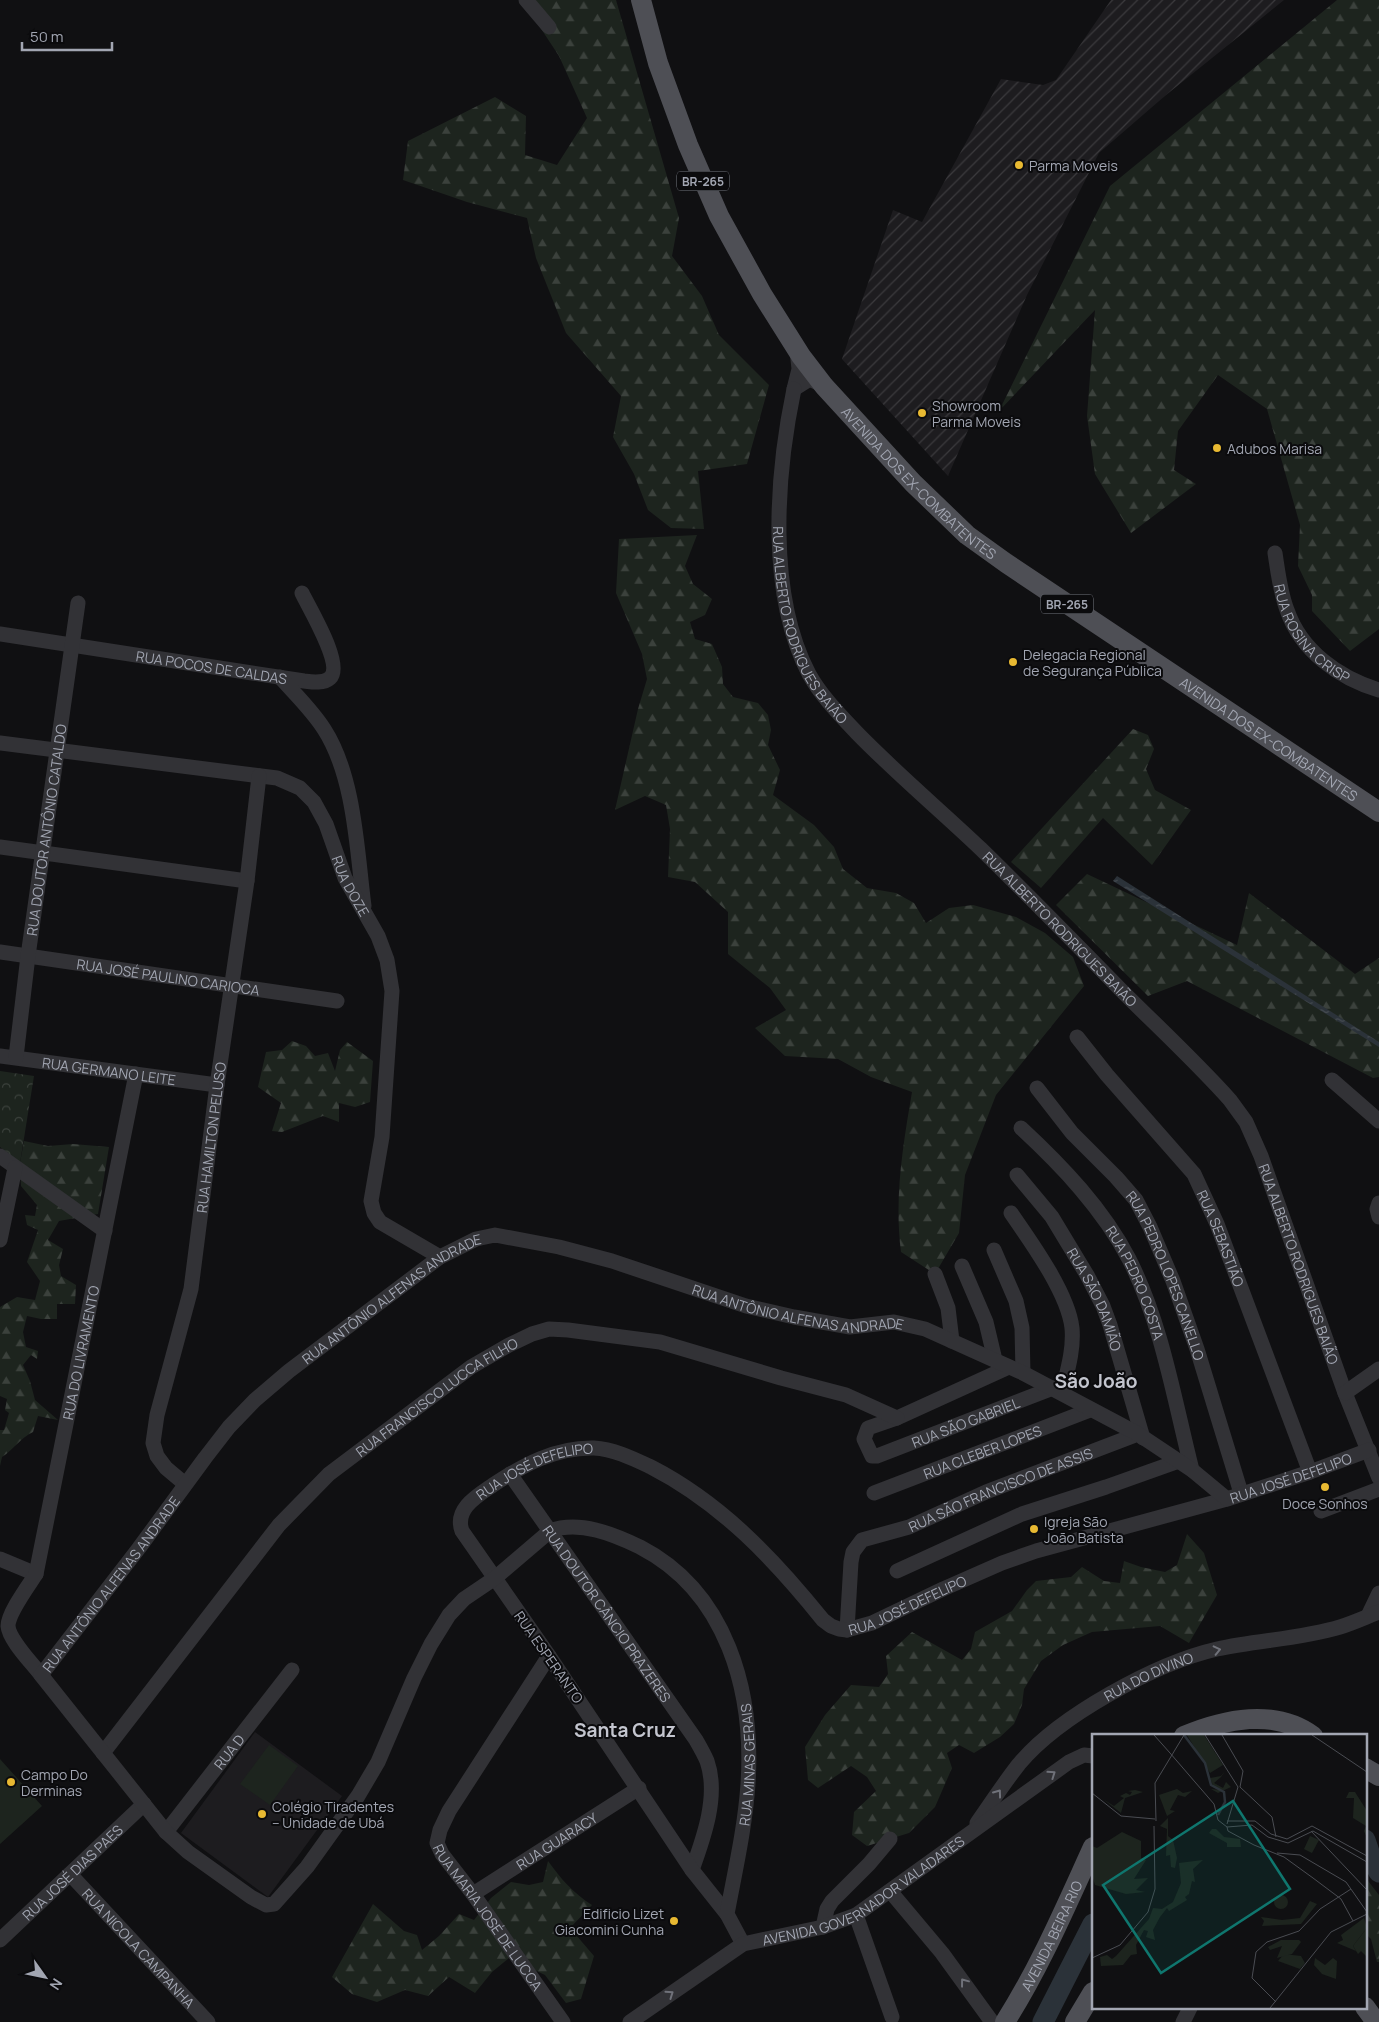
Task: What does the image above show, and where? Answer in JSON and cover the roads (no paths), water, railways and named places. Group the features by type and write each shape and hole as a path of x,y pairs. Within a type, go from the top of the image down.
{"main road":[{"name":"AVENIDA DOS EX-COMBATENTES","path":"641,0 661,72 688,145 719,216 762,294 824,386 913,483 967,534 1014,568 1379,812"},
{"path":"1189,1734 1208,1726 1240,1719 1273,1720 1301,1727 1310,1734"},
{"path":"1366,1769 1379,1776"},
{"name":"AVENIDA BEIRA RIO","path":"1005,2022 1018,2002 1092,1849"},
{"path":"1075,2022 1092,1994"},
{"path":"1366,2008 1376,2022"}],"street":[{"path":"526,0 549,27"},
{"name":"RUA ALBERTO RODRIGUES BAIÃO","path":"797,348 799,369 785,439 779,556 783,592 794,637 810,675 836,710 875,751 982,850 1230,1100 1246,1122 1261,1156 1345,1393 1379,1478"},
{"path":"794,389 810,379 824,386"},
{"name":"RUA ROSINA CRISP","path":"1275,553 1286,608 1298,633 1329,666 1347,679 1379,690"},
{"name":"RUA POCOS DE CALDAS","path":"0,634 316,682 329,678 334,672 335,665 302,593"},
{"name":"RUA DOUTOR ANTÔNIO CATALDO","path":"16,1057 28,956 78,603"},
{"path":"280,677 305,704 325,730 340,763 352,810 365,913"},
{"name":"RUA DOZE","path":"0,743 277,778 300,788 314,802 326,824 345,878 378,936 387,960 392,991 382,1137 371,1201 374,1213 380,1222 440,1257"},
{"name":"RUA HAMILTON PELUSO","path":"185,1484 166,1468 157,1456 153,1443 157,1415 191,1289 217,1086 247,881 258,776"},
{"path":"0,847 247,881"},
{"name":"RUA JOSÉ PAULINO CARIOCA","path":"0,952 337,1001"},
{"name":"RUA SEBASTIÃO","path":"1077,1038 1106,1075 1194,1174 1217,1224 1310,1472"},
{"name":"RUA GERMANO LEITE","path":"0,1056 217,1086"},
{"name":"RUA DO LIVRAMENTO","path":"41,1675 12,1637 8,1625 10,1616 36,1574 136,1074"},
{"path":"1332,1080 1379,1121"},
{"name":"RUA PEDRO LOPES CANELLO","path":"1037,1088 1072,1133 1136,1200 1150,1227 1173,1281 1197,1348 1234,1496"},
{"name":"RUA PEDRO COSTA","path":"1021,1128 1046,1152 1080,1190 1106,1223 1128,1259 1148,1301 1161,1346 1185,1466"},
{"path":"0,1156 105,1231"},
{"path":"0,1240 15,1168"},
{"name":"RUA SÃO DAMIÃO","path":"1017,1175 1052,1217 1087,1275 1103,1306 1110,1325 1140,1436"},
{"path":"1379,1203 1376,1209 1379,1217"},
{"path":"1011,1213 1046,1267 1065,1304 1072,1328 1071,1351 1057,1391"},
{"name":"RUA ANTÔNIO ALFENAS ANDRADE","path":"274,1904 266,1905 251,1897 188,1852 166,1832 41,1675 229,1427 255,1400 295,1366 440,1257 476,1239 495,1235 559,1247 612,1262 746,1306 786,1315 850,1327 894,1322 908,1324 995,1360 1057,1391 1140,1436 1234,1496"},
{"path":"897,1418 1016,1370 1022,1328 1016,1301 994,1250"},
{"path":"962,1266 986,1322 995,1360"},
{"path":"935,1274 948,1308 952,1341"},
{"name":"RUA FRANCISCO LUCCA FILHO","path":"103,1753 279,1526 300,1502 329,1474 471,1367 532,1334 549,1329 568,1330 660,1342 846,1395 897,1418"},
{"path":"1345,1393 1379,1369"},
{"name":"RUA SÃO GABRIEL","path":"897,1418 873,1426 865,1432 864,1439 872,1456 877,1456 1057,1391"},
{"name":"RUA CLEBER LOPES","path":"874,1493 1090,1410"},
{"name":"RUA SÃO FRANCISCO DE ASSIS","path":"847,1630 851,1562 853,1552 862,1540 908,1527 986,1492 1140,1436"},
{"name":"RUA JOSÉ DEFELIPO","path":"459,1523 464,1509 482,1493 510,1474 547,1455 595,1448 619,1453 642,1462 666,1475 723,1513 754,1542 823,1620 831,1626 847,1630 872,1623 977,1574 1036,1551 1234,1496 1310,1472 1369,1450"},
{"path":"897,1571 1022,1514 1106,1487 1185,1466"},
{"name":"RUA DOUTOR CÂNCIO PRAZERES","path":"510,1474 691,1733 707,1761 711,1781 710,1804 706,1826 692,1870"},
{"path":"1321,1511 1379,1489"},
{"name":"RUA ESPERANTO","path":"459,1523 466,1539 549,1656 692,1870 726,1914"},
{"name":"RUA MINAS GERAIS","path":"274,1904 307,1867 358,1796 378,1762 414,1678 431,1644 449,1615 464,1599 495,1578 550,1531 560,1527 578,1526 625,1540 673,1567 697,1591 719,1625 735,1663 744,1700 748,1737 748,1783 743,1828 726,1914"},
{"path":"0,1559 36,1574"},
{"path":"1374,1614 1379,1593"},
{"name":"RUA DO DIVINO","path":"970,1833 1020,1763 1052,1733 1094,1704 1134,1681 1169,1664 1216,1649 1323,1631 1341,1627 1374,1614"},
{"name":"RUA MARIA JOSÉ DE LUCCA","path":"549,1656 448,1811 440,1830 438,1843 442,1854 473,1894 563,2022"},
{"name":"RUA D","path":"166,1832 292,1670"},
{"name":"AVENIDA GOVERNADOR VALADARES","path":"630,2022 743,1944 823,1927 856,1915 1069,1762 1084,1754 1092,1756"},
{"name":"RUA GUARACY","path":"473,1894 639,1788"},
{"name":"RUA JOSÉ DIAS PAES","path":"0,1940 144,1804"},
{"path":"823,1927 827,1909 832,1901 869,1864 890,1839"},
{"name":"RUA NICOLA CAMPANHA","path":"70,1874 208,2022"},
{"path":"890,1891 942,1953 992,2022"},
{"path":"726,1914 743,1944"},
{"path":"856,1915 892,2017"},
{"path":"1183,2022 1189,2010"}],"water":[{"path":"1117,876 1379,1042 1379,1047 1113,881"}],"waterway":[{"path":"1366,1843 1371,1858 1379,1872"},
{"path":"1043,2022 1092,1926"}],"place":[{"name":"Parma Moveis","path":"1019,165"},
{"name":"Showroom Parma Moveis","path":"922,413"},
{"name":"Adubos Marisa","path":"1217,448"},
{"name":"Delegacia Regional de Segurança Pública","path":"1013,662"},
{"name":"Doce Sonhos","path":"1325,1487"},
{"name":"Igreja São João Batista","path":"1034,1529"},
{"name":"Campo Do Derminas","path":"11,1782"},
{"name":"Colégio Tiradentes – Unidade de Ubá","path":"262,1814"},
{"name":"Edificio Lizet Giacomini Cunha","path":"674,1921"}],"district":[{"name":"São João","path":"1096,1381"},
{"name":"Santa Cruz","path":"625,1730"}]}
